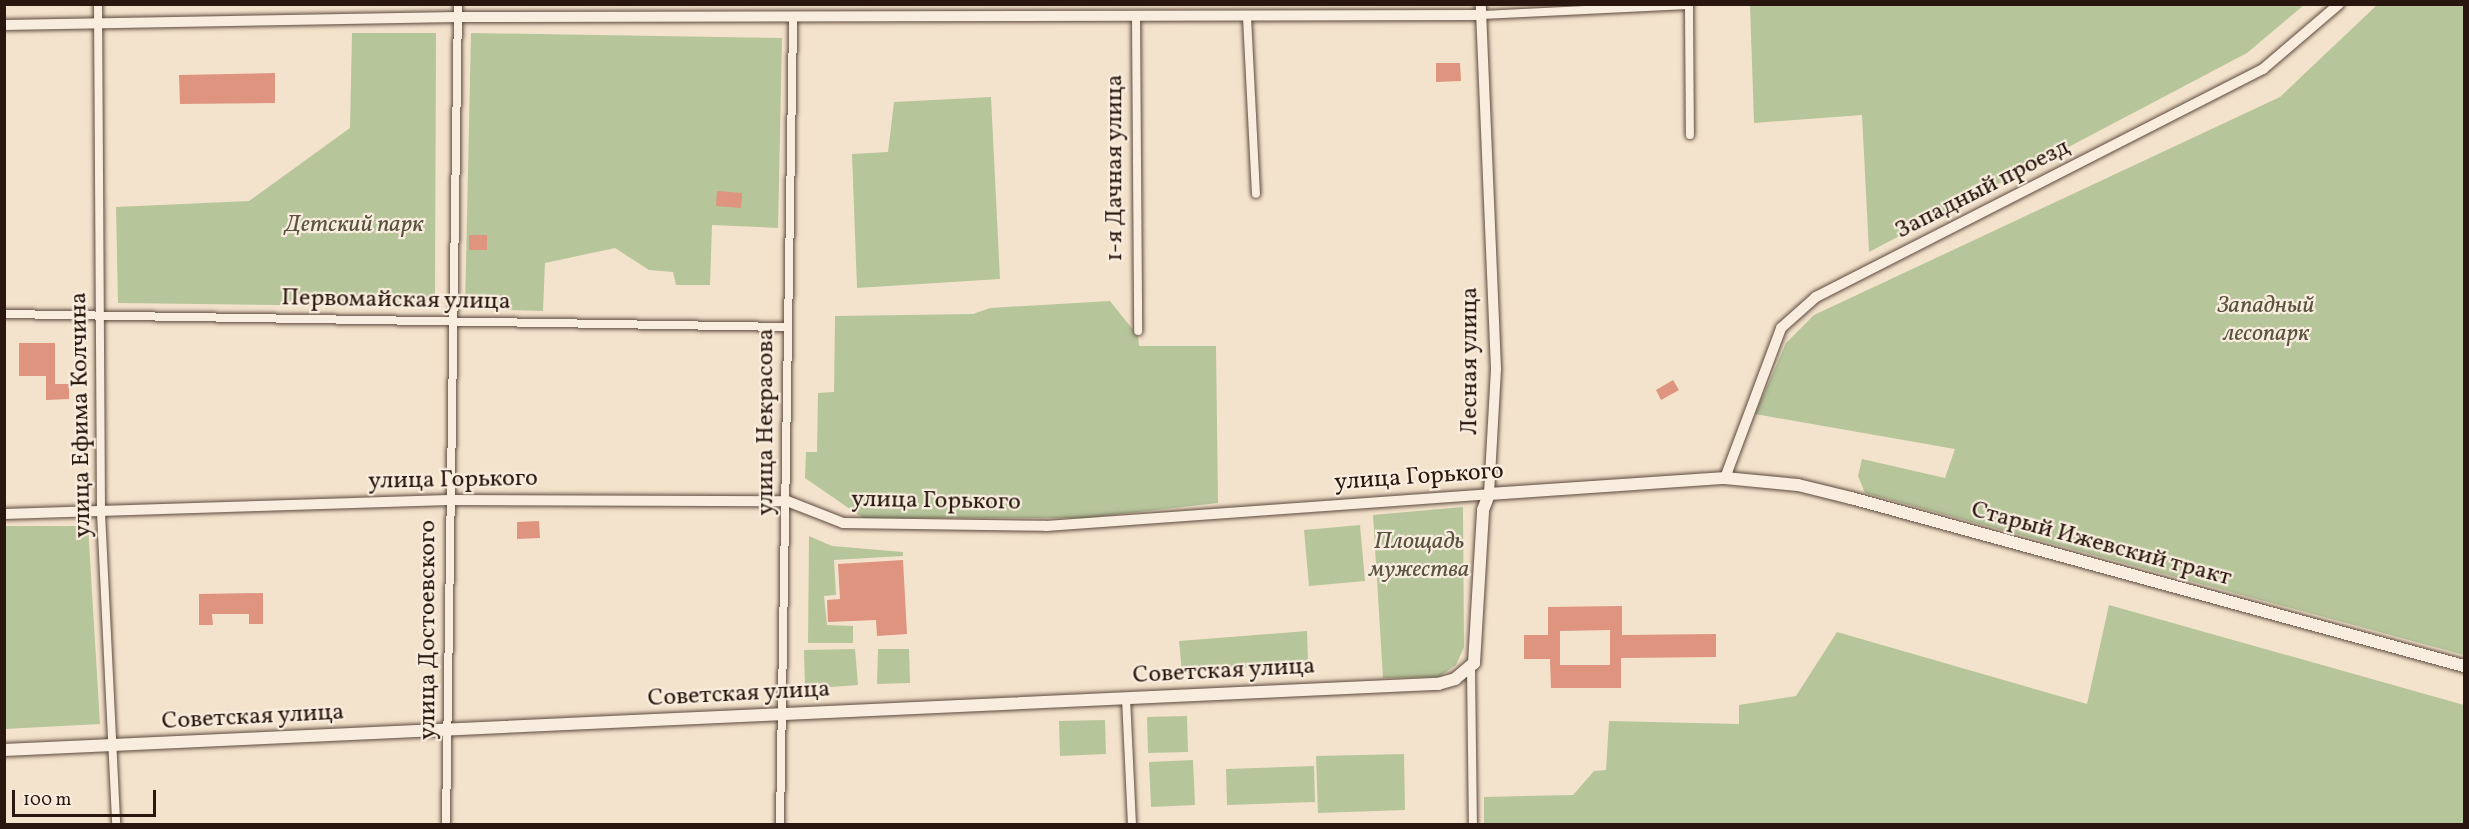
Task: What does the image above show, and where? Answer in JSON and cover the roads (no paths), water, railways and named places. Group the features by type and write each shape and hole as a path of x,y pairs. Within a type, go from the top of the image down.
{"main road":[{"name":"улица Горького","path":"1489,494 1725,478"},
{"name":"Старый Ижевский тракт","path":"1725,478 1798,485 1859,500 2464,666"},
{"name":"Лесная улица","path":"1471,668 1483,510 1489,494"},
{"name":"Советская улица","path":"4,750 1438,684 1471,668"}],"street":[{"name":"улица Ефима Колчина","path":"98,4 101,513 108,745 116,825"},
{"name":"улица Достоевского","path":"446,825 448,500 458,4"},
{"name":"1-я Дачная улица","path":"1136,4 1138,331"},
{"name":"Западный проезд","path":"1725,478 1781,328 1816,297 2262,69 2339,4"},
{"path":"4,25 457,17 792,19 1247,16 1689,5 1690,135"},
{"name":"Лесная улица","path":"1481,10 1496,369 1489,494"},
{"path":"1247,16 1256,195"},
{"name":"улица Некрасова","path":"780,825 787,501 787,327 792,19"},
{"name":"Первомайская улица","path":"4,314 787,327"},
{"name":"улица Горького","path":"4,514 101,513 448,500 787,501 843,523 1046,526 1489,494"},
{"name":"Лесная улица","path":"1471,668 1473,825"},
{"path":"1126,698 1132,825"}],"park label":[{"name":"Детский парк","path":"354,226"},
{"name":"Западный лесопарк","path":"2266,321"},
{"name":"Площадь мужества","path":"1419,557"}]}
